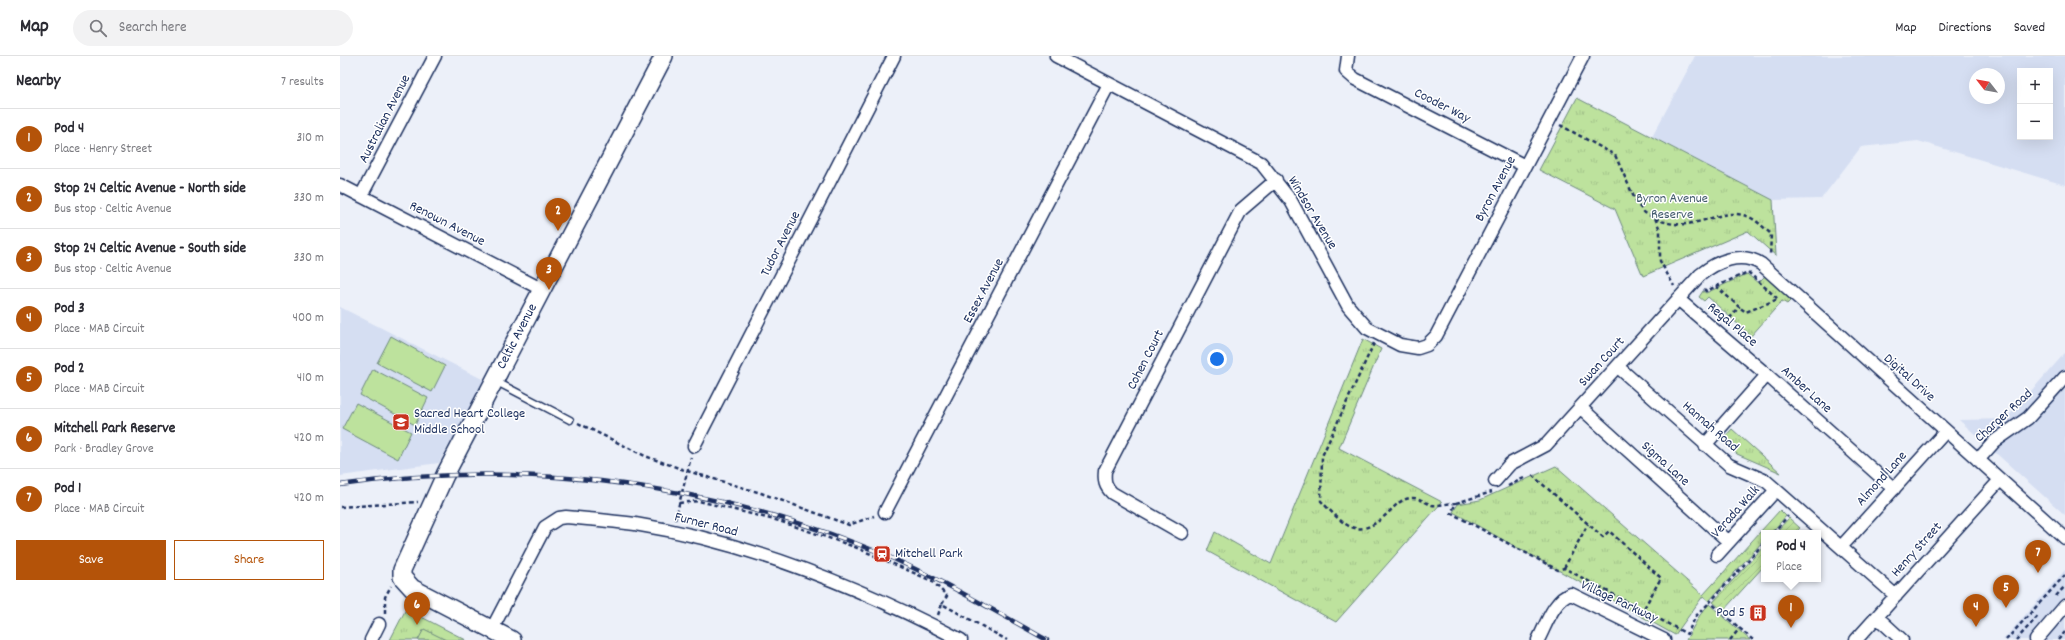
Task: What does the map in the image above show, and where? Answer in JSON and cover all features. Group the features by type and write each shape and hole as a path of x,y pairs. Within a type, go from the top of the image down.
{"street":[{"name":"Australian Avenue","path":"362,196 434,56"},
{"name":"Celtic Avenue","path":"402,577 404,562 432,503 541,289 664,56"},
{"name":"Tudor Avenue","path":"694,446 894,56"},
{"name":"Windsor Avenue","path":"1056,56 1261,163 1292,201 1348,306 1367,328 1400,345 1418,348 1427,345 1436,336"},
{"name":"Cooder Way","path":"1348,56 1346,71 1355,78 1525,166"},
{"name":"Byron Avenue","path":"1436,336 1582,56"},
{"name":"Essex Avenue","path":"885,512 1109,84"},
{"name":"Cohen Court","path":"1182,533 1112,493 1104,480 1106,471 1241,210 1276,180"},
{"name":"Renown Avenue","path":"340,185 541,289"},
{"name":"Digital Drive","path":"1727,260 1751,257 1761,264 2065,538"},
{"name":"Swan Court","path":"1495,481 1510,464 1546,446 1678,298 1712,265 1727,260"},
{"name":"Regal Place","path":"1678,298 1767,375"},
{"name":"Hannah Road","path":"1618,367 1729,465 1766,480 1896,596"},
{"name":"Amber Lane","path":"1705,445 1767,375 1894,489"},
{"name":"Charger Road","path":"1978,460 1995,441 2028,418 2065,377"},
{"name":"Sigma Lane","path":"1581,408 1729,542"},
{"name":"Almond Lane","path":"1841,547 1946,432"},
{"name":"Henry Street","path":"1856,640 2000,480"},
{"name":"Verada Walk","path":"1717,555 1776,490"},
{"name":"Furner Road","path":"492,630 546,527 559,518 635,524 738,549 836,581 961,640"},
{"path":"402,577 412,588 512,640"},
{"name":"Village Parkway","path":"1538,640 1558,603 1564,596 1571,594 1664,640"},
{"path":"2036,640 2065,606"},
{"path":"1877,617 1902,640"},
{"path":"371,640 379,624"}],"lane":[{"path":"494,381 570,420"}],"path":[{"path":"1558,124 1615,155 1637,204 1645,213 1665,223 1689,225 1728,214 1745,215 1757,221 1770,234 1770,260"},
{"path":"1655,218 1660,230 1660,261 1674,286"},
{"path":"1704,289 1706,291 1716,286 1748,272 1778,299 1746,312 1716,286"},
{"path":"1730,318 1739,307"},
{"path":"1374,343 1322,456 1321,501 1341,522 1354,530 1367,528 1381,520 1399,502 1412,498 1423,500 1432,505 1456,503 1451,513 1558,570 1564,568 1588,524"},
{"path":"570,420 645,456 687,471 761,493 848,525 885,512"},
{"path":"673,532 694,446"},
{"path":"1532,475 1603,537 1609,531 1661,578 1643,610"},
{"path":"679,503 699,500 779,521 855,547 932,581 947,596 942,604 934,626"},
{"path":"340,507 404,502 432,503"},
{"path":"1564,568 1687,634 1696,616 1761,546"},
{"path":"2006,640 2065,574"},
{"path":"379,624 386,612 385,597 391,586 402,577"},
{"path":"1710,602 1753,640"},
{"path":"942,604 1007,640"},
{"path":"1730,640 1740,628"},
{"path":"2058,640 2065,632"}],"shaded area":[{"path":"1695,56 2065,56 2065,185 1918,141 1861,147 1821,199 1773,200 1652,137"},
{"name":"Sacred Heart College Middle School","path":"340,307 484,380 439,463 340,476"},
{"path":"2065,353 2065,515 1959,420 2006,419"},
{"path":"2065,570 2065,640 2003,640"}],"green space":[{"name":"Byron Avenue Reserve","path":"1577,98 1773,200 1776,256 1748,231 1643,276 1615,209 1539,170"},
{"path":"1747,274 1758,283 1765,276 1791,300 1787,304 1782,301 1751,336 1708,297 1704,301 1699,297 1703,291 1706,293"},
{"path":"391,336 445,366 432,392 377,363"},
{"path":"1363,339 1381,349 1339,448 1442,502 1336,622 1207,551 1215,532 1271,564"},
{"path":"373,369 428,398 415,425 360,395"},
{"path":"356,403 411,432 398,459 342,429"},
{"path":"1732,429 1781,473 1737,454 1722,440"},
{"path":"1556,466 1703,595 1761,531 1761,543 1709,601 1703,596 1675,635 1453,512 1458,504 1480,500"},
{"path":"1780,510 1786,516 1774,530 1762,530"},
{"path":"1789,518 1800,528 1798,530 1778,530"},
{"path":"1761,549 1761,569 1723,611 1713,602"},
{"path":"1709,604 1750,640 1686,640 1700,615"},
{"path":"406,609 466,640 390,640"},
{"path":"424,629 446,640 418,640"}],"railway":[{"path":"340,485 405,478 470,475 536,476 601,481 666,490 730,504 793,521 880,553 929,575 1047,640"}],"place":[{"name":"Stop 24 Celtic Avenue - North side","path":"558,231"},
{"name":"Stop 24 Celtic Avenue - South side","path":"549,290"},
{"name":"Sacred Heart College Middle School","path":"401,422"},
{"name":"Mitchell Park","path":"882,554"},
{"name":"Pod 1","path":"2038,573"},
{"name":"Pod 2","path":"2006,608"},
{"name":"Pod 5","path":"1758,613"},
{"name":"Mitchell Park Reserve","path":"417,625"},
{"name":"Pod 3","path":"1976,627"},
{"name":"Pod 4","path":"1791,628"}]}
